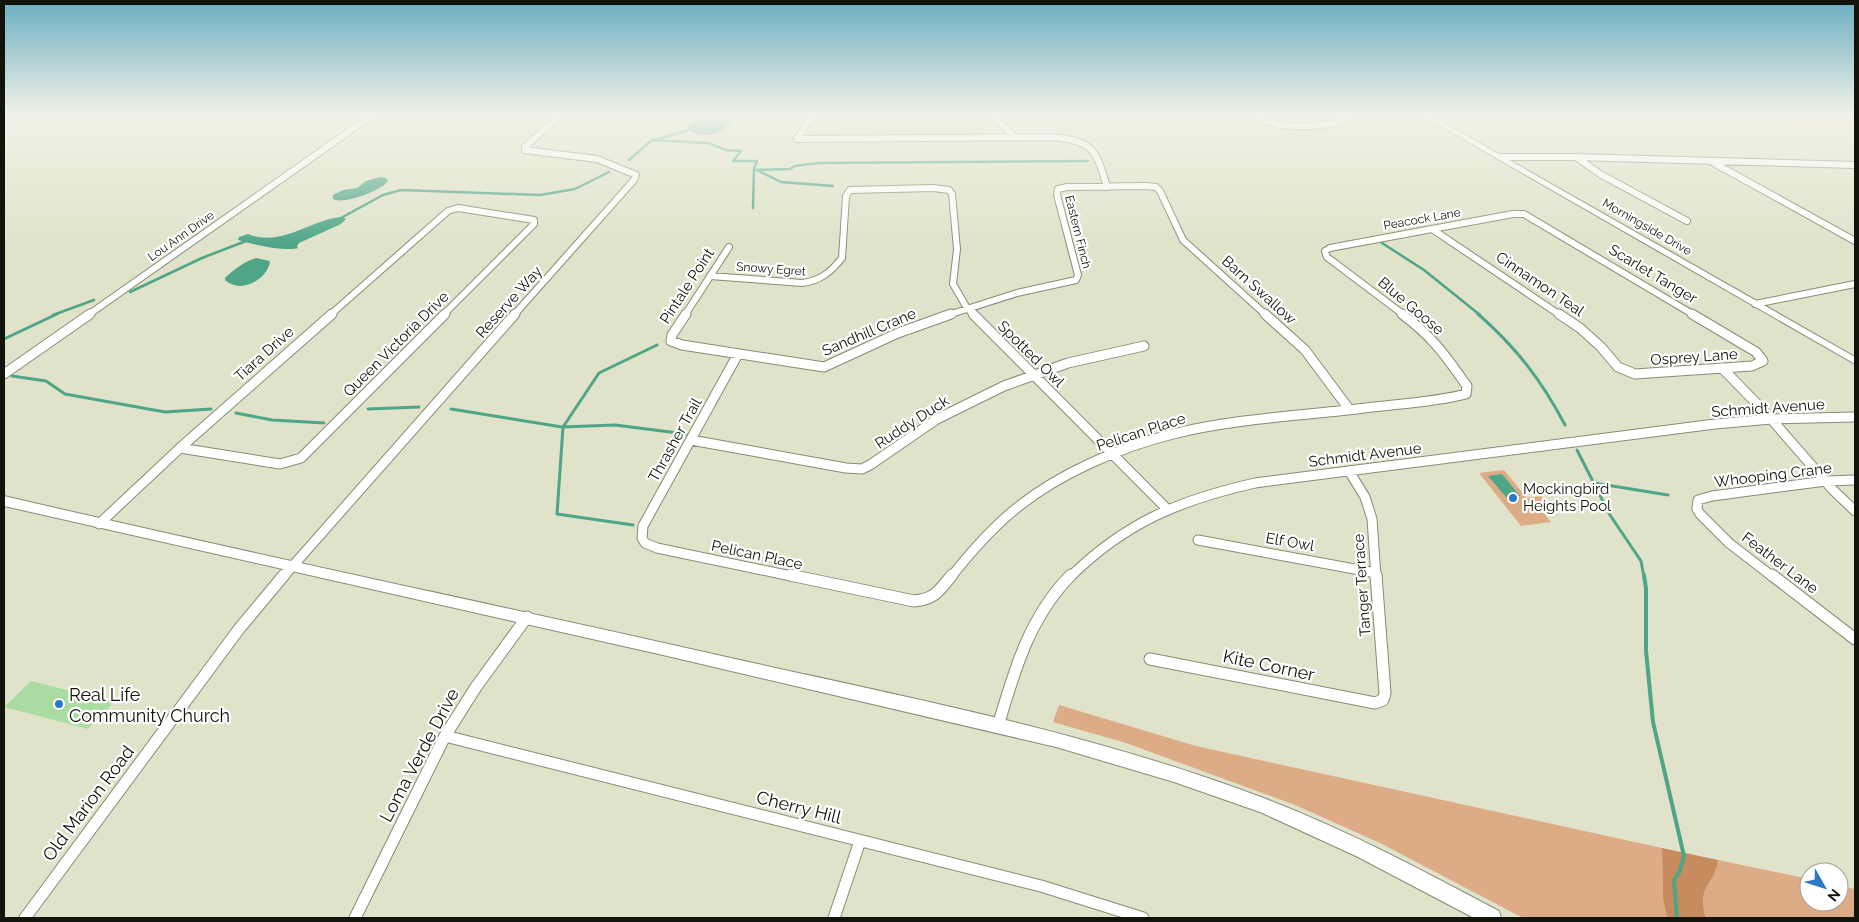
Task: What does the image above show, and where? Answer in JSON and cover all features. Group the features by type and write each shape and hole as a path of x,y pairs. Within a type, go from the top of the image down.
{"main road":[{"path":"4,501 290,568 527,617 1078,745 1236,795 1329,835 1492,918"}],"street":[{"name":"Lou Ann Drive","path":"4,374 310,159"},
{"name":"Reserve Way","path":"290,568 634,180 636,175 597,159"},
{"path":"1099,159 1107,187"},
{"name":"Morningside Drive","path":"1505,159 1855,360"},
{"path":"1579,159 1592,169 1687,221"},
{"path":"1645,159 1853,166"},
{"path":"1712,161 1855,241"},
{"name":"Eastern Finch","path":"1076,280 1078,274 1057,195 1058,189 1067,187 1107,187"},
{"name":"Barn Swallow","path":"1107,187 1157,188 1162,193 1176,229 1184,240 1306,350 1349,410"},
{"name":"Spotted Owl","path":"850,190 924,188 946,190 952,194 956,242 953,284 966,308 1166,508"},
{"name":"Snowy Egret","path":"710,276 807,284 822,278 838,263 843,254 846,196 850,190"},
{"name":"Queen Victoria Drive","path":"180,448 280,464 294,461 307,454 536,222 527,217 458,208 451,209"},
{"name":"Tiara Drive","path":"99,524 180,448 445,212 451,209"},
{"name":"Peacock Lane","path":"1325,251 1334,247 1524,214"},
{"name":"Scarlet Tanger","path":"1524,214 1535,218 1756,352 1763,362"},
{"name":"Cinnamon Teal","path":"1432,229 1580,328 1625,371"},
{"name":"Pintale Point","path":"671,341 672,334 729,247"},
{"name":"Blue Goose","path":"1325,251 1327,257 1425,331 1438,345 1465,384 1467,393"},
{"name":"Sandhill Crane","path":"671,341 677,344 817,367 828,367 898,333 966,308 1076,280"},
{"path":"1755,304 1855,284"},
{"name":"Ruddy Duck","path":"690,440 846,468 862,469 873,464 925,427 959,408 1033,375 1085,359 1144,346"},
{"name":"Thrasher Trail","path":"642,540 640,536 643,526 738,354"},
{"name":"Osprey Lane","path":"1625,371 1643,374 1752,366 1763,362"},
{"path":"1722,368 1855,511"},
{"name":"Pelican Place","path":"642,540 654,547 908,601 921,601 938,594 976,546 1019,507 1059,480 1112,454 1150,440 1202,428 1454,397 1467,393"},
{"name":"Schmidt Avenue","path":"998,726 1024,644 1052,598 1074,572 1101,547 1134,525 1166,508 1206,494 1240,486 1348,471 1716,424 1771,419 1855,417"},
{"name":"Tanger Terrace","path":"1348,471 1365,497 1370,509 1385,694 1380,701"},
{"name":"Whooping Crane","path":"1696,504 1698,500 1703,498 1826,481 1855,480"},
{"name":"Feather Lane","path":"1696,504 1697,509 1706,521 1729,543 1855,639"},
{"name":"Elf Owl","path":"1198,540 1376,572"},
{"name":"Old Marion Road","path":"25,918 239,629 290,568"},
{"name":"Loma Verde Drive","path":"354,918 445,736 481,679 527,617"},
{"name":"Kite Corner","path":"1150,659 1372,704 1380,701"},
{"name":"Cherry Hill","path":"445,736 1041,886 1143,918"},
{"path":"834,918 860,841"}],"shaded area":[{"path":"380,177 386,178 388,181 370,193 353,199 333,199 333,195 343,190 357,188 366,181"},
{"path":"342,217 346,219 341,224 299,243 298,248 277,248 238,240 239,237 248,234 272,238 296,232 319,222"},
{"path":"256,258 270,261 268,268 259,279 253,283 238,286 225,280 239,266"},
{"name":"Mockingbird Heights Pool","path":"1504,470 1527,498 1541,496 1552,508 1541,510 1551,522 1521,526 1479,473"},
{"path":"1502,474 1520,496 1506,497 1488,476"},
{"path":"1059,705 1196,746 1662,848 1663,899 1667,918 1523,918 1380,843 1295,805 1126,743 1053,722"},
{"path":"1662,848 1718,860 1703,899 1706,918 1667,918 1663,899"},
{"path":"1718,860 1799,877 1799,912 1849,912 1849,888 1855,889 1855,918 1706,918 1703,899"}],"building":[{"name":"Real Life Community Church","path":"31,681 114,702 88,729 4,707"}],"waterway":[{"path":"735,159 733,161 757,161 754,168 753,208"},
{"path":"755,170 790,169 795,166 818,163 1088,161"},
{"path":"757,170 781,182 833,186"},
{"path":"339,219 383,195 401,190 540,195 575,189 609,172"},
{"path":"130,292 202,258 246,241"},
{"path":"1382,243 1424,270 1480,315"},
{"path":"53,315 94,300"},
{"path":"4,339 57,314"},
{"path":"1478,314 1492,326 1527,365 1565,425"},
{"path":"563,427 599,373 657,345"},
{"path":"12,376 46,381 65,394 165,412 211,409"},
{"path":"368,409 419,407"},
{"path":"451,409 563,427"},
{"path":"236,413 272,420 324,423"},
{"path":"563,427 615,425 686,434"},
{"path":"563,427 557,514 633,525"},
{"path":"1577,450 1610,515 1641,561 1644,577"},
{"path":"1594,483 1668,495"},
{"path":"1644,575 1646,589 1646,651 1653,722 1684,856 1680,871 1674,880 1677,918"}],"place":[{"name":"Mockingbird Heights Pool","path":"1513,498"},
{"name":"Real Life Community Church","path":"59,704"}]}
